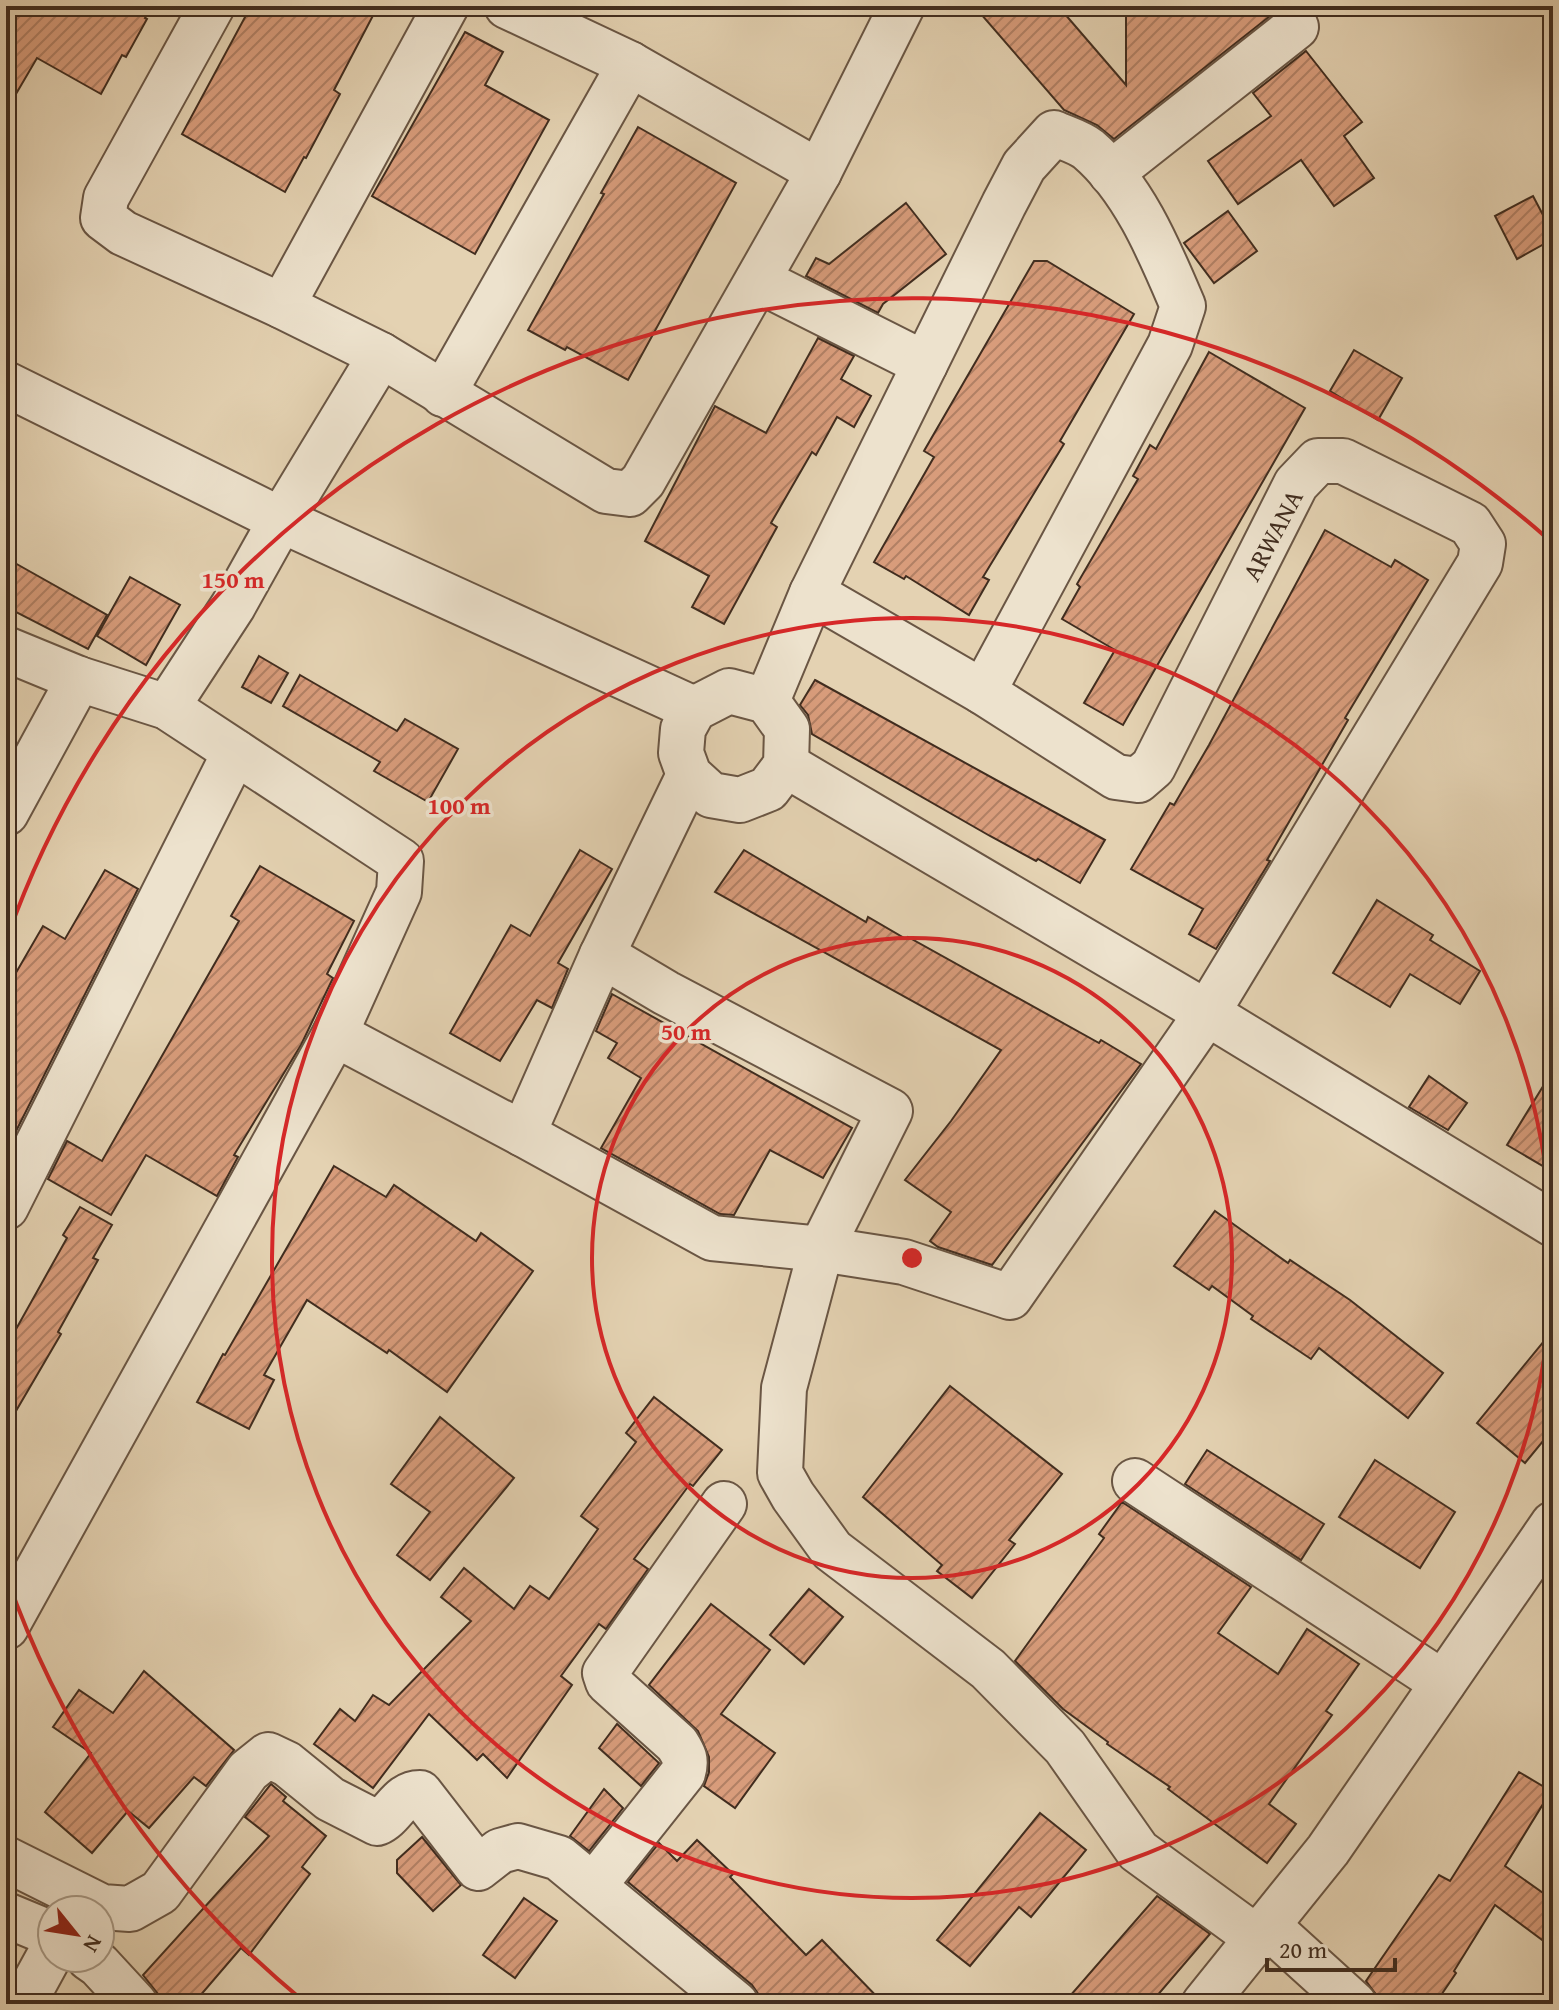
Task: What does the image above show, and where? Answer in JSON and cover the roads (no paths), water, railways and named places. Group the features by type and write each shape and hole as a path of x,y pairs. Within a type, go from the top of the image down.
{"street":[{"path":"212,6 106,198 103,218 123,233 381,355 606,491 630,494 643,481 819,172 902,6"},
{"path":"282,306 446,6"},
{"path":"507,6 630,64 819,172"},
{"path":"1111,173 1296,27"},
{"path":"443,394 630,64"},
{"path":"767,701 812,593 1024,166 1054,133 1086,147 1111,173 1130,199 1183,306 1170,345 983,692"},
{"path":"758,280 925,364"},
{"path":"167,707 233,606 381,355"},
{"path":"6,384 281,520 694,709"},
{"name":"ARWANA","path":"812,593 983,692 1116,777 1138,780 1153,767 1296,484 1318,461 1343,461 1470,524 1483,544 1480,563 1207,1013 1010,1297 904,1262 821,1249"},
{"path":"6,649 79,679 167,707 401,861 399,892 335,1034 6,1627"},
{"path":"6,813 79,679"},
{"path":"729,691 767,701 787,729 786,765 768,789 740,800 711,795 689,775 681,753 683,729 694,709 729,691"},
{"path":"6,1207 235,752"},
{"path":"786,765 1207,1013 1553,1224"},
{"path":"523,1134 602,955 689,775"},
{"path":"602,955 666,993 890,1111 821,1249 784,1388 780,1473 793,1496 832,1550 988,1669 1065,1747 1138,1851 1262,1931 1354,2004"},
{"path":"335,1034 712,1238 821,1249"},
{"path":"1135,1481 1443,1683"},
{"path":"594,1885 683,1773 686,1764 677,1744 608,1682 605,1673 724,1504"},
{"path":"1204,2004 1328,1850 1553,1524"},
{"path":"6,1859 102,1907 130,1909 160,1892 248,1771 268,1755 287,1764 330,1799 377,1823 385,1819 406,1796 420,1793 478,1868 500,1851 518,1846 559,1858 736,2004"},
{"path":"6,1915 36,1927"},
{"path":"23,2004 39,1974"},
{"path":"107,1974 135,2004"}]}
